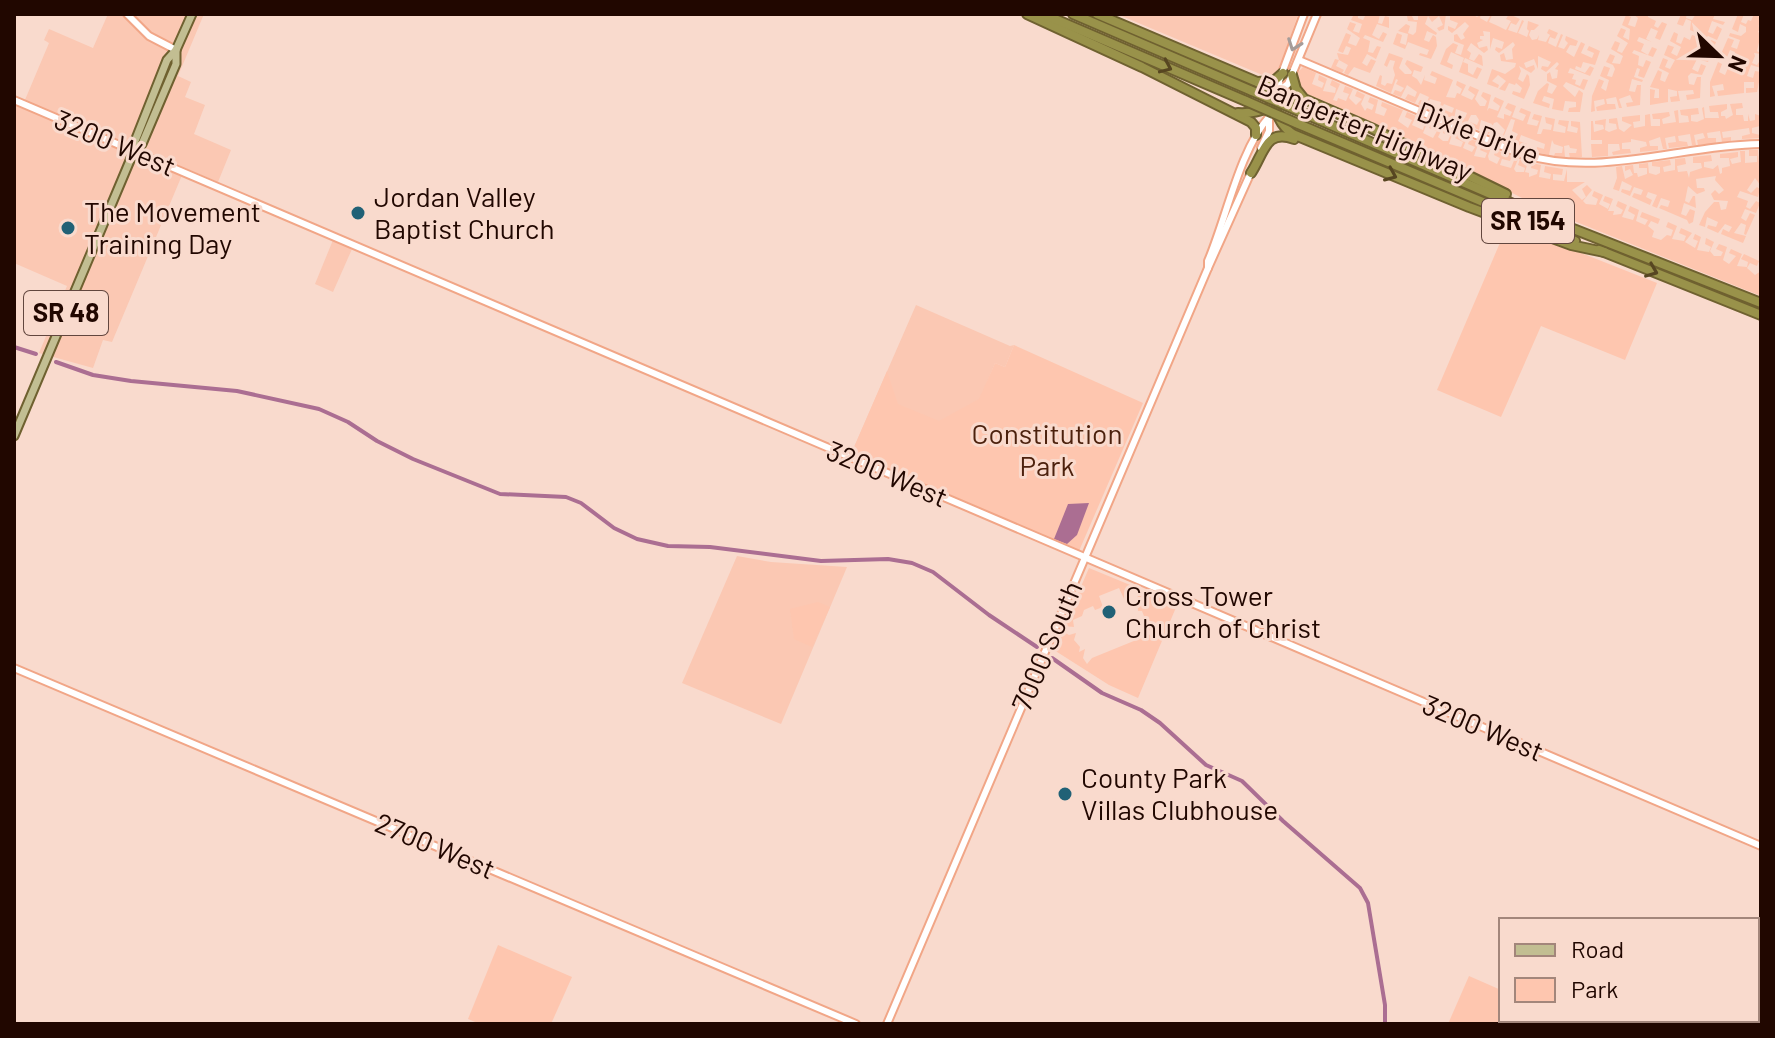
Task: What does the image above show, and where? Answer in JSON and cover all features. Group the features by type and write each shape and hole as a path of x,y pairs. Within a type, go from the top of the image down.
{"highway":[{"path":"1027,14 1251,122 1256,128 1256,135"},
{"name":"Bangerter Highway","path":"1043,14 1296,123 1761,315"},
{"name":"Bangerter Highway","path":"1073,14 1548,219 1761,303"},
{"path":"1097,14 1253,80 1267,91 1285,129 1469,207 1571,245 1604,252"},
{"path":"1253,80 1271,82 1288,74 1297,92 1310,102 1467,174 1548,219"},
{"path":"1230,111 1255,113 1295,100 1310,102"},
{"path":"1251,173 1267,143 1275,137 1282,135 1311,141"}],"main road":[{"name":"SR 48","path":"14,436 134,151 142,144 176,64 176,50 192,14"}],"street":[{"path":"127,14 149,36 176,50"},
{"name":"7000 South","path":"1288,74 1304,14"},
{"name":"7000 South","path":"1208,268 1256,135 1269,117 1280,90 1279,81 1299,60 1317,14"},
{"name":"Dixie Drive","path":"1299,60 1504,147 1544,160 1592,164 1761,144"},
{"name":"3200 West","path":"14,100 1761,846"},
{"name":"7000 South","path":"887,1024 1269,131 1269,117"},
{"name":"2700 West","path":"14,668 856,1024"}],"shaded area":[{"path":"108,14 204,14 178,76 191,82 185,97 205,105 194,134 231,150 218,182 185,168 112,342 103,340 93,368 39,353 67,286 14,263 14,105 22,107 49,43 44,40 49,29 93,48"},
{"path":"1117,14 1298,14 1279,71 1272,79"},
{"path":"333,240 352,249 333,292 315,284"},
{"path":"916,305 1010,346 1014,345 1005,367 995,363 987,382 996,386 949,496 851,454"},
{"path":"1089,503 1077,535 1067,544 1054,539 1068,504"},
{"path":"737,556 771,562 847,567 781,724 682,683"}],"green space":[{"path":"1354,14 1363,20 1366,14 1380,14 1378,23 1382,24 1385,16 1389,17 1389,28 1377,24 1372,35 1379,39 1383,32 1387,34 1383,42 1365,35 1363,38 1370,41 1368,52 1373,53 1377,46 1381,47 1376,59 1367,54 1362,63 1367,66 1371,59 1376,61 1370,73 1354,67 1348,75 1344,73 1348,65 1339,60 1337,53 1348,55 1351,48 1346,46 1343,53 1338,51 1346,33 1351,35 1348,43 1356,46 1360,38 1347,29 1350,22 1356,24 1353,31 1359,33 1362,24 1351,20"},
{"path":"1411,14 1414,20 1418,20 1421,14 1446,14 1444,29 1439,31 1437,28 1443,25 1439,16 1432,22 1428,16 1425,24 1437,33 1427,31 1424,40 1429,42 1433,35 1436,37 1437,46 1431,59 1419,55 1427,55 1429,50 1408,42 1405,49 1393,44 1397,33 1402,35 1400,43 1406,45 1408,34 1398,31 1406,24 1410,26 1408,33 1413,35 1416,32 1417,22 1408,21 1407,16"},
{"path":"1450,14 1472,14 1477,17 1481,14 1480,18 1487,22 1491,14 1496,14 1489,22 1506,30 1511,21 1506,19 1509,14 1520,19 1516,25 1511,23 1508,30 1517,33 1522,20 1518,33 1527,37 1528,21 1539,25 1531,30 1529,35 1532,40 1539,35 1538,40 1546,42 1549,29 1558,33 1555,39 1550,37 1548,43 1556,47 1561,34 1558,47 1564,49 1568,43 1566,36 1578,41 1576,46 1570,45 1566,52 1574,57 1581,42 1585,44 1581,53 1592,58 1594,53 1587,50 1589,46 1600,51 1595,65 1583,62 1581,68 1576,66 1575,69 1585,73 1590,66 1594,68 1590,76 1570,68 1568,73 1574,74 1572,79 1576,80 1575,84 1580,86 1583,79 1588,80 1584,90 1566,82 1563,86 1575,97 1579,90 1583,93 1580,112 1568,112 1569,108 1576,107 1576,102 1565,101 1563,111 1552,109 1554,99 1544,96 1542,101 1550,104 1549,108 1533,103 1538,91 1547,83 1547,92 1552,94 1557,86 1547,81 1547,74 1550,72 1552,79 1557,78 1558,70 1555,69 1559,64 1557,62 1546,72 1541,69 1542,66 1548,67 1551,62 1538,56 1538,69 1534,59 1524,63 1526,68 1534,65 1531,73 1519,66 1518,79 1523,82 1527,74 1529,76 1530,85 1524,99 1512,94 1513,91 1520,93 1522,88 1516,83 1509,83 1505,91 1499,89 1506,81 1498,75 1492,81 1499,85 1498,88 1487,84 1492,69 1505,74 1516,63 1501,61 1500,55 1504,53 1506,60 1513,59 1513,42 1499,53 1496,47 1502,49 1504,42 1493,38 1490,49 1490,32 1483,31 1484,36 1480,39 1483,40 1477,43 1479,48 1487,46 1488,50 1484,53 1471,43 1467,50 1471,53 1469,59 1474,61 1479,54 1482,56 1483,66 1465,58 1463,62 1468,64 1468,72 1473,75 1477,67 1482,69 1477,79 1459,72 1464,58 1451,52 1447,62 1453,65 1452,69 1440,64 1446,49 1453,43 1458,45 1455,53 1461,55 1464,45 1454,41 1454,35 1457,34 1461,40 1465,38 1463,34 1469,26 1465,22 1452,33 1448,26 1455,29 1458,23 1450,20"},
{"path":"1633,14 1648,14 1656,21 1654,26 1658,28 1662,22 1667,24 1660,40 1655,38 1658,31 1651,28 1646,39 1652,42 1639,37 1637,41 1644,44 1641,51 1648,55 1652,47 1657,49 1653,57 1634,50 1632,53 1639,56 1638,65 1643,67 1646,60 1651,62 1644,78 1638,76 1640,69 1637,68 1634,77 1642,82 1632,79 1629,91 1635,92 1637,85 1641,85 1640,105 1627,107 1626,103 1633,102 1630,95 1619,99 1622,108 1619,108 1616,97 1606,99 1607,104 1615,104 1616,109 1597,111 1596,107 1605,104 1604,99 1594,101 1595,111 1591,112 1592,96 1599,79 1604,81 1601,88 1606,91 1609,80 1600,76 1604,66 1610,68 1607,76 1612,77 1615,69 1606,62 1610,54 1615,56 1612,63 1620,64 1623,56 1611,49 1615,41 1620,43 1617,51 1622,53 1628,43 1617,36 1621,28 1626,30 1623,37 1629,40 1630,29 1622,25 1626,15 1631,17 1628,25 1635,27 1638,18"},
{"path":"1681,14 1687,14 1686,18 1692,20 1696,14 1715,14 1713,19 1725,22 1723,25 1712,21 1708,32 1713,34 1717,26 1722,29 1717,40 1708,36 1701,43 1706,47 1711,40 1716,42 1713,50 1700,45 1697,51 1698,57 1703,59 1706,52 1711,54 1708,62 1697,59 1692,69 1698,72 1701,64 1706,66 1702,75 1691,73 1688,76 1689,84 1694,85 1697,77 1701,77 1700,98 1687,100 1686,95 1694,94 1693,90 1678,91 1680,101 1671,102 1670,97 1677,96 1677,91 1668,89 1668,102 1650,105 1650,89 1655,90 1654,98 1659,98 1659,89 1650,87 1658,70 1662,72 1660,80 1665,82 1669,73 1659,68 1663,58 1668,60 1665,67 1670,69 1675,60 1664,55 1668,45 1674,47 1671,53 1677,56 1681,47 1670,41 1674,32 1678,34 1676,42 1681,44 1684,37 1690,40 1697,33 1690,30 1691,21 1686,19 1683,26 1677,24"},
{"path":"1738,14 1744,14 1741,22 1746,24 1754,14 1761,14 1757,51 1761,54 1754,53 1752,63 1757,65 1761,59 1761,68 1751,65 1747,76 1753,78 1755,71 1761,72 1757,92 1746,93 1746,88 1754,88 1754,82 1744,82 1744,93 1718,96 1717,91 1724,90 1723,84 1712,86 1715,96 1710,97 1710,82 1718,62 1722,64 1719,72 1725,75 1728,68 1736,72 1738,67 1734,65 1735,52 1730,50 1727,57 1721,54 1728,38 1734,40 1731,47 1737,49 1740,40 1729,36 1730,33 1741,36 1746,32 1746,27 1740,24 1738,32 1732,29"},
{"path":"1389,53 1403,58 1399,68 1405,74 1412,72 1405,64 1407,60 1423,67 1421,72 1414,70 1412,76 1421,85 1425,75 1424,80 1435,84 1437,78 1430,75 1432,71 1453,80 1446,97 1455,98 1457,93 1460,94 1462,89 1456,85 1457,81 1466,85 1461,95 1472,100 1475,95 1468,90 1470,86 1479,90 1475,99 1480,106 1485,106 1487,101 1481,96 1483,92 1491,95 1487,111 1489,108 1498,111 1500,106 1493,101 1495,97 1504,101 1497,117 1504,119 1504,114 1510,116 1512,112 1505,108 1508,103 1516,106 1512,117 1523,121 1526,115 1519,112 1521,108 1531,112 1527,124 1537,126 1539,121 1532,119 1534,114 1542,116 1537,134 1541,134 1543,129 1551,130 1552,125 1546,123 1545,117 1555,119 1553,131 1565,133 1566,127 1558,124 1559,120 1569,121 1567,131 1577,133 1578,128 1571,126 1571,121 1580,122 1582,157 1570,158 1569,153 1576,153 1577,149 1569,145 1564,146 1565,157 1554,156 1555,153 1562,153 1563,147 1552,140 1549,155 1536,152 1537,147 1544,149 1545,144 1521,135 1519,141 1527,144 1525,149 1507,142 1518,134 1512,131 1515,120 1511,119 1502,140 1494,136 1495,132 1503,135 1505,130 1497,122 1489,134 1481,131 1492,124 1481,120 1479,130 1468,125 1470,122 1477,125 1479,120 1476,115 1471,115 1466,125 1456,120 1458,116 1465,118 1467,113 1456,109 1454,119 1443,115 1445,110 1452,113 1454,108 1444,104 1439,113 1430,109 1432,106 1440,108 1441,102 1430,99 1426,108 1418,104 1420,100 1427,102 1429,97 1420,93 1415,103 1405,99 1408,94 1415,97 1417,92 1407,85 1401,97 1393,94 1395,90 1401,92 1404,88 1396,84 1396,79 1391,93 1376,86 1380,75 1381,84 1392,84 1395,61 1390,60 1387,67 1384,65"},
{"path":"1335,59 1339,60 1336,66 1344,70 1342,73 1331,68"},
{"path":"1303,67 1316,73 1312,84 1322,88 1324,83 1318,80 1319,75 1327,79 1323,91 1335,93 1336,88 1330,85 1332,80 1340,84 1333,100 1346,101 1349,94 1343,92 1345,86 1353,89 1349,98 1356,105 1362,99 1355,96 1357,91 1365,95 1361,104 1365,111 1367,108 1372,110 1374,105 1368,102 1370,97 1378,100 1375,113 1384,116 1387,109 1381,106 1382,102 1403,110 1398,121 1408,128 1412,120 1405,117 1407,112 1416,116 1412,125 1423,130 1424,126 1417,123 1420,117 1428,121 1423,133 1433,138 1437,131 1429,128 1432,123 1443,127 1438,137 1443,141 1448,141 1450,136 1443,133 1445,128 1453,132 1449,144 1461,147 1463,142 1455,138 1458,133 1467,138 1463,148 1472,152 1475,147 1468,144 1470,139 1479,142 1474,156 1485,158 1487,153 1480,150 1483,144 1491,148 1489,160 1497,164 1500,158 1494,155 1496,150 1512,156 1510,161 1502,159 1500,165 1511,168 1515,158 1518,159 1514,169 1516,172 1524,172 1525,168 1518,165 1520,159 1528,162 1525,172 1529,173 1529,177 1537,174 1538,170 1531,168 1532,163 1541,165 1539,177 1550,179 1551,174 1544,172 1545,166 1563,169 1562,175 1553,174 1553,180 1564,181 1567,169 1567,182 1585,182 1572,190 1582,200 1586,197 1582,189 1587,185 1592,190 1583,201 1586,204 1596,205 1598,199 1592,196 1594,191 1603,195 1599,204 1608,209 1610,204 1603,201 1605,196 1613,199 1608,211 1614,211 1613,215 1621,214 1623,210 1616,206 1618,201 1627,205 1622,217 1633,220 1635,215 1628,211 1630,206 1639,210 1636,221 1645,225 1648,220 1640,217 1642,212 1660,219 1658,224 1651,221 1648,226 1654,231 1652,237 1661,240 1667,235 1671,236 1673,230 1666,227 1668,222 1677,226 1672,239 1684,241 1686,236 1679,233 1681,228 1692,233 1685,242 1695,248 1698,241 1693,239 1695,234 1701,237 1697,250 1709,252 1711,247 1705,244 1706,238 1714,242 1710,251 1714,256 1721,256 1723,252 1716,249 1719,244 1727,247 1723,260 1729,264 1736,256 1729,253 1731,249 1742,254 1737,266 1747,267 1748,262 1741,259 1744,254 1759,261 1757,266 1750,263 1747,268 1755,275 1761,271 1761,296 1544,209 1386,129 1313,98 1300,84 1298,72"},
{"path":"1742,103 1743,108 1736,109 1736,115 1743,115 1744,121 1748,121 1748,114 1750,121 1755,120 1755,114 1761,116 1760,126 1752,128 1752,133 1760,135 1760,138 1742,139 1742,136 1750,134 1749,128 1722,132 1723,138 1731,137 1731,141 1722,142 1720,131 1707,133 1708,138 1716,138 1716,143 1698,145 1697,140 1705,138 1703,133 1694,135 1696,145 1692,145 1690,134 1678,136 1679,141 1687,142 1688,146 1669,148 1668,143 1676,142 1675,136 1665,138 1667,149 1663,149 1660,137 1649,141 1650,146 1658,146 1658,150 1640,152 1640,148 1647,146 1646,142 1631,139 1631,142 1622,143 1622,149 1630,149 1631,153 1613,155 1612,152 1620,150 1619,144 1608,144 1608,156 1592,157 1591,144 1602,144 1602,140 1591,140 1591,121 1594,132 1604,129 1595,121 1606,119 1605,130 1609,132 1617,129 1616,124 1609,123 1609,119 1617,118 1619,129 1624,132 1632,125 1622,121 1622,117 1640,115 1640,121 1633,122 1634,128 1645,126 1645,115 1650,114 1651,126 1660,126 1660,119 1653,119 1652,114 1669,112 1670,116 1662,119 1663,124 1676,122 1674,111 1678,110 1679,123 1689,122 1688,116 1681,115 1680,110 1698,108 1699,114 1691,115 1691,121 1697,122 1704,119 1702,108 1705,118 1719,118 1718,112 1710,112 1709,106 1727,104 1727,109 1721,112 1726,119 1733,115 1730,104"},
{"path":"1749,150 1758,150 1761,186 1755,178 1747,190 1751,193 1757,187 1760,189 1758,197 1740,191 1737,197 1748,201 1746,207 1750,209 1756,201 1760,203 1756,213 1745,209 1741,218 1746,221 1750,213 1755,215 1746,235 1746,225 1741,223 1734,233 1746,236 1743,243 1721,234 1723,229 1729,232 1732,227 1725,224 1718,233 1707,228 1708,225 1716,227 1718,222 1707,217 1705,227 1699,225 1714,202 1719,202 1721,210 1726,209 1728,201 1714,200 1711,194 1715,190 1719,194 1724,190 1715,180 1716,176 1696,179 1697,188 1704,188 1705,191 1697,194 1688,186 1685,201 1689,203 1695,196 1696,208 1684,203 1681,214 1686,216 1690,209 1695,211 1693,222 1689,224 1687,220 1659,208 1661,205 1668,207 1670,201 1661,198 1657,208 1652,206 1657,195 1648,192 1646,197 1652,200 1650,205 1632,197 1634,193 1641,195 1643,190 1634,187 1630,196 1621,192 1622,189 1630,191 1632,186 1622,181 1619,191 1613,189 1617,178 1616,167 1622,166 1625,179 1633,175 1630,169 1625,171 1625,166 1633,165 1638,177 1647,174 1647,168 1639,168 1639,164 1648,163 1649,173 1656,175 1660,173 1660,167 1652,166 1652,162 1670,160 1671,165 1663,167 1664,172 1675,170 1675,159 1685,158 1686,164 1677,166 1678,172 1687,171 1689,178 1690,172 1702,168 1701,163 1693,163 1693,157 1711,155 1712,161 1704,162 1704,167 1713,169 1718,165 1720,174 1722,168 1730,166 1729,158 1720,158 1720,154 1738,152 1738,157 1730,159 1732,164 1741,162 1740,151 1745,151 1745,163 1757,162 1757,156 1749,156"},
{"path":"1508,224 1657,283 1625,360 1541,326 1501,417 1437,390"},
{"name":"Constitution Park","path":"1014,345 1143,403 1079,551 852,452 887,371 898,404 939,421 979,399 995,363 1005,367"},
{"path":"1089,568 1135,587 1126,593 1125,601 1119,588 1099,596 1103,607 1095,610 1093,606 1084,610 1082,616 1073,620 1074,627 1064,626"},
{"path":"1141,590 1177,605 1138,698 1109,685 1054,650 1062,631 1069,635 1076,633 1074,640 1080,647 1079,652 1085,649 1083,658 1087,664 1092,658 1151,634 1142,611 1138,611 1137,598"},
{"path":"818,602 830,607 812,647 794,639 790,609"},
{"path":"498,945 572,977 551,1024 480,1024 468,1019"},
{"path":"1469,976 1499,989 1499,1022 1531,1022 1530,1024 1448,1024"}],"waterway":[{"path":"14,347 36,354"},
{"path":"56,362 93,375 237,391 319,409 413,459 500,494 566,497 581,503 614,528 637,539 668,546 710,547 821,561 888,559 912,563 933,572 1037,647"},
{"path":"1052,658 1102,693 1141,710 1160,723 1206,765 1242,781 1360,888 1368,903 1385,1005 1385,1024"}],"place":[{"name":"Jordan Valley Baptist Church","path":"358,213"},
{"name":"The Movement Training Day","path":"68,228"},
{"name":"Cross Tower Church of Christ","path":"1109,612"},
{"name":"County Park Villas Clubhouse","path":"1065,794"}]}
